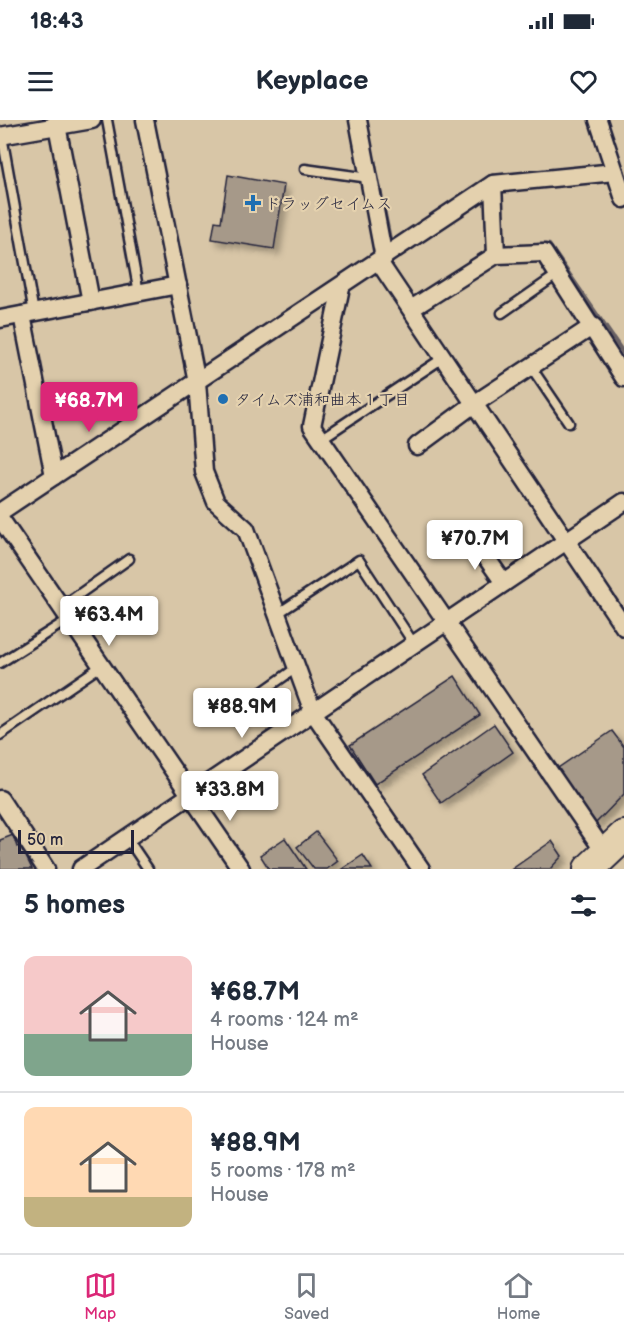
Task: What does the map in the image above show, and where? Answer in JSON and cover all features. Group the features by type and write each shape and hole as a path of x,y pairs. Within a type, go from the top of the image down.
{"street":[{"path":"1,136 57,123 92,120"},
{"path":"145,120 197,382 204,472 216,502 246,529 313,712 421,869"},
{"path":"358,120 382,260 443,358 624,627"},
{"path":"598,120 617,165 624,199"},
{"path":"57,123 91,302"},
{"path":"0,512 493,184 617,165"},
{"path":"493,184 496,255"},
{"path":"411,309 496,255 544,253 624,378"},
{"path":"0,319 178,285"},
{"path":"341,286 312,426 606,853"},
{"path":"28,314 54,477"},
{"path":"417,446 474,404 592,326"},
{"path":"81,869 624,503"},
{"path":"0,518 241,869"},
{"path":"474,540 504,583"},
{"path":"0,801 46,869"}],"lane":[{"path":"107,120 139,293"},
{"path":"1,136 28,314"},
{"path":"305,169 369,178"},
{"path":"502,313 558,274"},
{"path":"321,439 443,358"},
{"path":"531,367 569,423"},
{"path":"0,663 65,613 129,559"},
{"path":"277,614 359,560 414,644"},
{"path":"0,735 101,666"},
{"path":"238,709 296,668"},
{"path":"127,838 148,869"}],"building":[{"name":"ドラッグセイムス","path":"228,175 284,185 274,249 212,239 215,221 221,222"},
{"path":"455,676 480,715 375,784 350,745"},
{"path":"494,724 513,752 441,803 422,775"},
{"path":"612,731 624,747 624,794 595,824 558,768"},
{"path":"316,832 338,861 327,869 314,869 297,847"},
{"path":"13,835 17,847 21,846 32,869 0,869 0,840"},
{"path":"285,838 306,869 269,869 260,855"},
{"path":"552,841 562,856 550,869 512,869"},
{"path":"363,855 372,869 342,869"}],"waterway":[{"path":"379,186 391,245"},
{"path":"538,245 549,245 624,354"}],"place":[{"name":"ドラッグセイムス","path":"253,203"},
{"name":"タイムズ浦和曲本１丁目","path":"223,399"}]}
